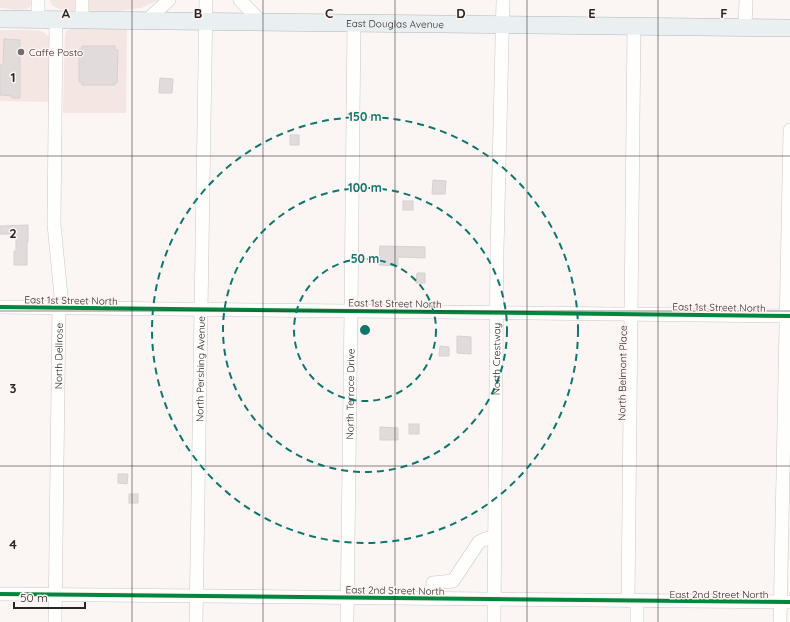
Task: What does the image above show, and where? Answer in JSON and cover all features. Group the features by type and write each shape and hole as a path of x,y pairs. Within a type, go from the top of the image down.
{"main road":[{"name":"East Douglas Avenue","path":"0,19 790,28"}],"street":[{"path":"38,0 38,20"},
{"path":"82,0 82,20"},
{"path":"147,20 169,0"},
{"name":"North Pershing Avenue","path":"196,622 206,0"},
{"path":"240,0 261,22"},
{"name":"North Crestway","path":"494,622 497,312 503,0"},
{"path":"745,27 746,0"},
{"name":"North Dellrose","path":"55,622 59,307 61,296 54,224 56,20"},
{"name":"North Terrace Drive","path":"347,622 354,22"},
{"name":"North Belmont Place","path":"634,26 631,314 633,601 637,622"},
{"path":"780,622 785,602 790,130"},
{"name":"East 1st Street North","path":"0,307 788,316"},
{"path":"431,598 433,583 453,581 479,542 495,536"},
{"name":"East 2nd Street North","path":"0,594 785,602"}],"shaded area":[{"path":"0,0 32,0 30,7 20,10 0,8"},
{"path":"50,0 159,0 141,8 117,11 63,10 52,5"},
{"path":"71,29 127,29 126,113 63,113 65,36 66,31"},
{"path":"0,30 41,31 51,40 51,102 0,101"}],"building":[{"path":"4,39 20,40 20,98 0,95 0,65 3,65"},
{"path":"82,46 115,46 115,50 118,50 117,83 114,83 115,85 82,85 82,82 79,82 79,49 82,49"},
{"path":"160,78 173,79 172,93 159,93"},
{"path":"290,135 299,135 299,145 290,145"},
{"path":"433,180 446,181 445,194 432,194"},
{"path":"403,201 413,201 413,210 403,210"},
{"path":"28,225 27,265 14,265 16,234 0,234 0,226"},
{"path":"380,246 425,247 425,258 398,257 398,266 379,265"},
{"path":"417,273 425,273 425,283 416,283"},
{"path":"457,336 471,337 471,354 457,353"},
{"path":"440,346 449,347 449,356 439,356"},
{"path":"409,424 419,424 419,434 409,434"},
{"path":"380,427 398,428 398,440 380,440"},
{"path":"118,474 128,474 127,484 118,483"},
{"path":"129,494 138,494 138,503 129,503"}],"cycle path":[{"path":"0,307 790,316"},
{"path":"0,594 790,602"}],"place":[{"name":"Caffe Posto","path":"21,52"}]}
